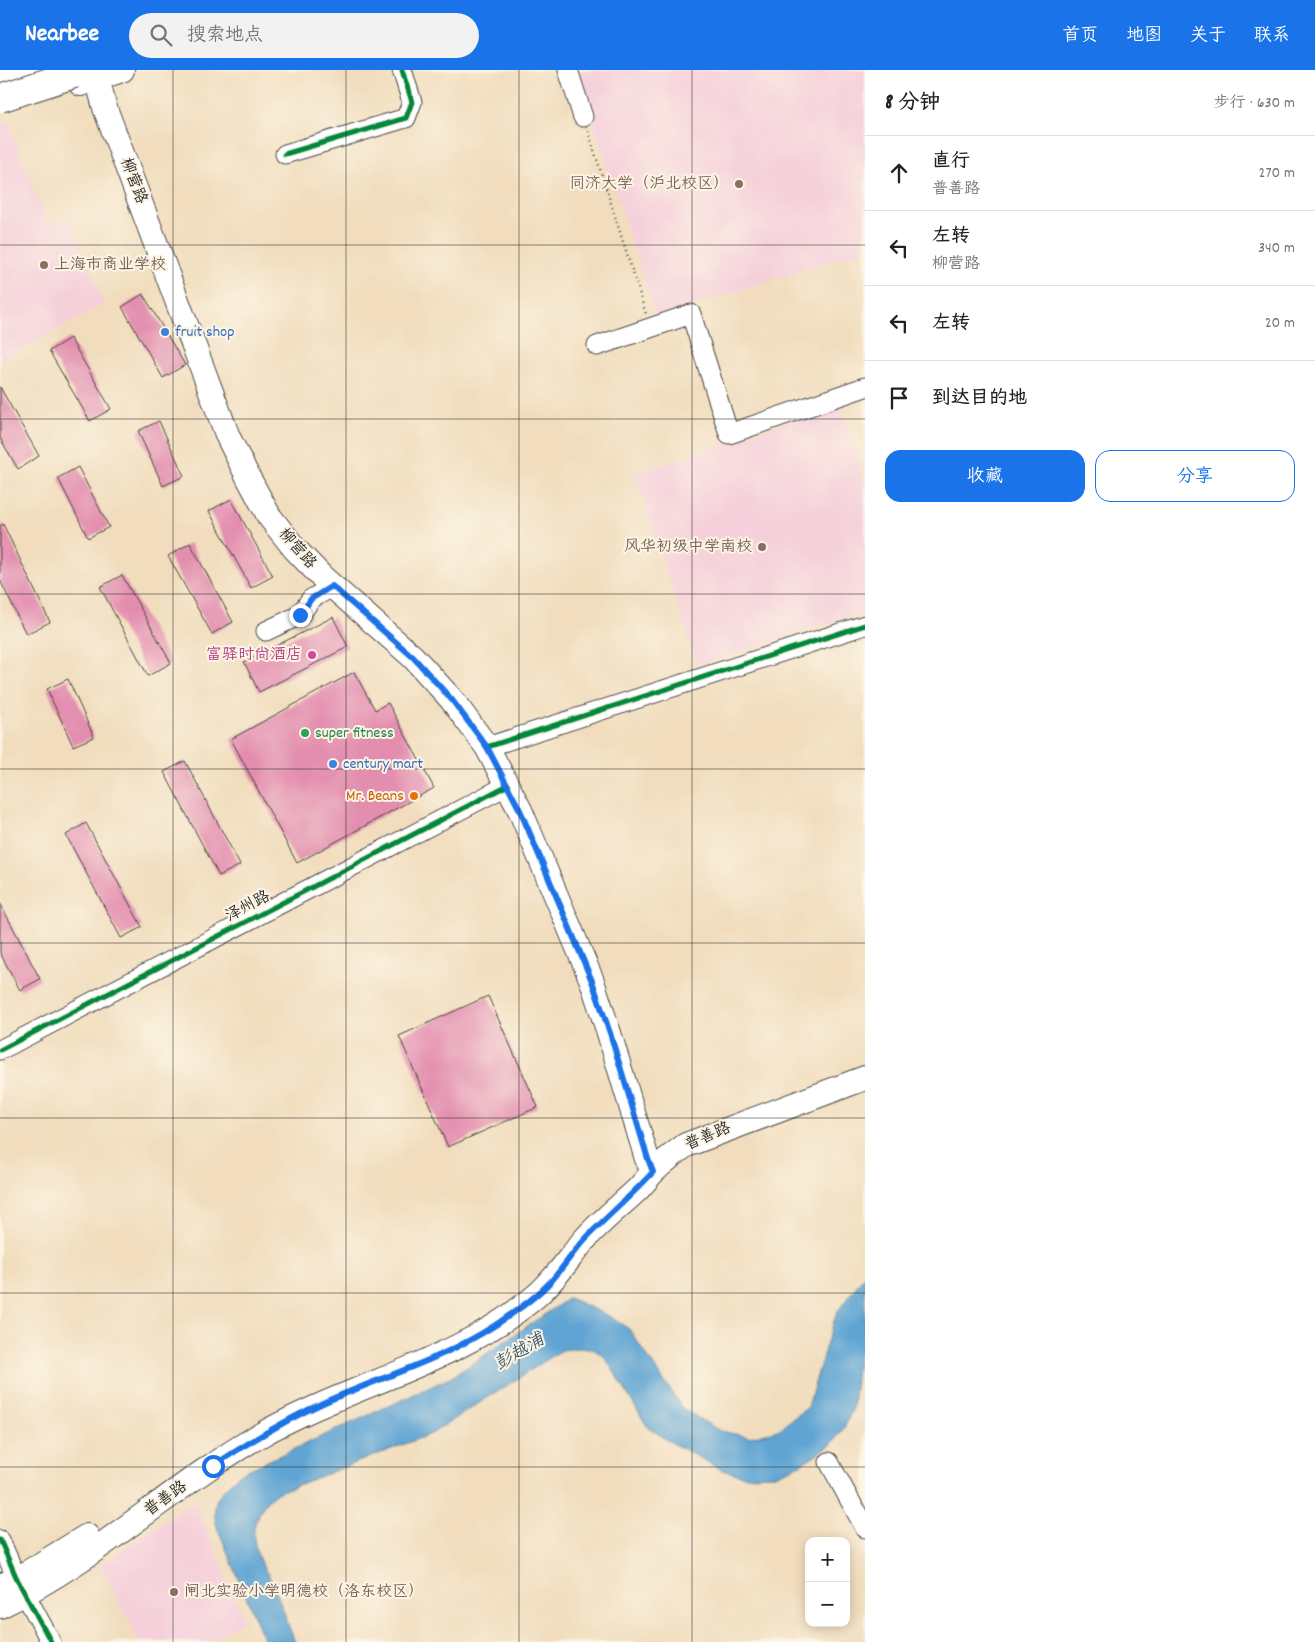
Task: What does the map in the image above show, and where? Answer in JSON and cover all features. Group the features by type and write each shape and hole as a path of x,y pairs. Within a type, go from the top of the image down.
{"highway":[{"path":"0,80 32,70"},
{"path":"0,98 92,73"}],"main road":[{"path":"0,90 60,70"},
{"path":"0,111 92,73 122,70"},
{"name":"柳营路","path":"92,73 228,437 269,516 295,549 332,586 413,657 452,700 487,747 508,785 531,834 592,981 610,1033 650,1165"},
{"name":"普善路","path":"650,1165 665,1143 681,1132 865,1062"},
{"name":"普善路","path":"0,1606 14,1587 249,1424 322,1388 408,1354 441,1338 488,1311 526,1283 577,1228 632,1176 650,1165 686,1145 865,1078"}],"street":[{"path":"286,154 406,118 412,102 402,70"},
{"path":"568,70 583,117"},
{"path":"597,346 691,314 729,434 865,387"},
{"path":"266,631 300,615 311,599 332,586"},
{"path":"487,747 865,624"},
{"name":"泽州路","path":"0,1050 508,785"},
{"path":"829,1462 865,1528"},
{"path":"0,1540 14,1587 51,1642"}],"path":[{"path":"583,117 650,328"}],"shaded area":[{"name":"同济大学（沪北校区）","path":"576,70 865,70 865,250 656,317"},
{"name":"上海市商业学校","path":"8,122 48,225 70,218 104,304 0,362 0,124"},
{"name":"风华初级中学南校","path":"841,403 865,481 865,612 697,666 635,474"},
{"name":"闸北实验小学明德校（洛东校区）","path":"194,1501 245,1620 207,1642 140,1642 100,1565"}],"water":[{"name":"彭越浦","path":"865,1275 865,1328 858,1360 853,1408 844,1428 831,1445 801,1464 775,1475 745,1476 722,1470 665,1439 647,1426 605,1357 593,1349 562,1350 431,1434 274,1494 258,1515 254,1530 255,1546 259,1559 271,1580 295,1642 265,1642 217,1527 215,1517 218,1497 239,1474 452,1377 569,1298 609,1316 629,1329 683,1409 720,1431 750,1437 778,1430 808,1407 837,1312"}],"building":[{"path":"143,294 185,365 163,378 122,307"},
{"path":"70,338 111,409 90,421 49,351"},
{"path":"0,387 39,456 18,469 0,438"},
{"path":"159,421 184,476 163,486 138,431"},
{"path":"78,467 109,527 88,538 58,478"},
{"path":"231,499 273,576 251,588 209,511"},
{"path":"3,524 50,622 26,634 0,580 0,526"},
{"path":"190,543 233,622 212,634 168,556"},
{"path":"122,575 171,663 148,676 100,587"},
{"path":"333,617 348,647 259,692 244,662"},
{"name":"century mart","path":"354,672 375,710 388,703 434,788 297,863 231,739"},
{"path":"68,679 94,737 73,746 47,689"},
{"path":"185,761 240,865 219,876 164,772"},
{"path":"86,823 142,927 121,938 66,835"},
{"path":"0,903 40,979 20,990 0,953"},
{"path":"488,996 538,1107 448,1147 399,1036"}],"cycle path":[{"path":"285,154 406,118 412,102 402,70"},
{"path":"487,747 865,625"},
{"path":"0,1050 508,785"},
{"path":"0,1540 17,1579 51,1642"}],"place":[{"name":"同济大学（沪北校区）","path":"739,184"},
{"name":"上海市商业学校","path":"44,265"},
{"name":"fruit shop","path":"165,332"},
{"name":"风华初级中学南校","path":"762,547"},
{"name":"富驿时尚酒店","path":"312,655"},
{"name":"super fitness","path":"305,733"},
{"name":"century mart","path":"333,764"},
{"name":"Mr. Beans","path":"414,796"},
{"name":"闸北实验小学明德校（洛东校区）","path":"174,1592"}],"route":[{"path":"213,1466 257,1437 291,1418 327,1401 413,1368 456,1348 496,1324 536,1296 553,1279 587,1236 640,1187 653,1172 592,981 520,810 487,747 470,722 433,677 332,586 311,599 300,615"}]}
